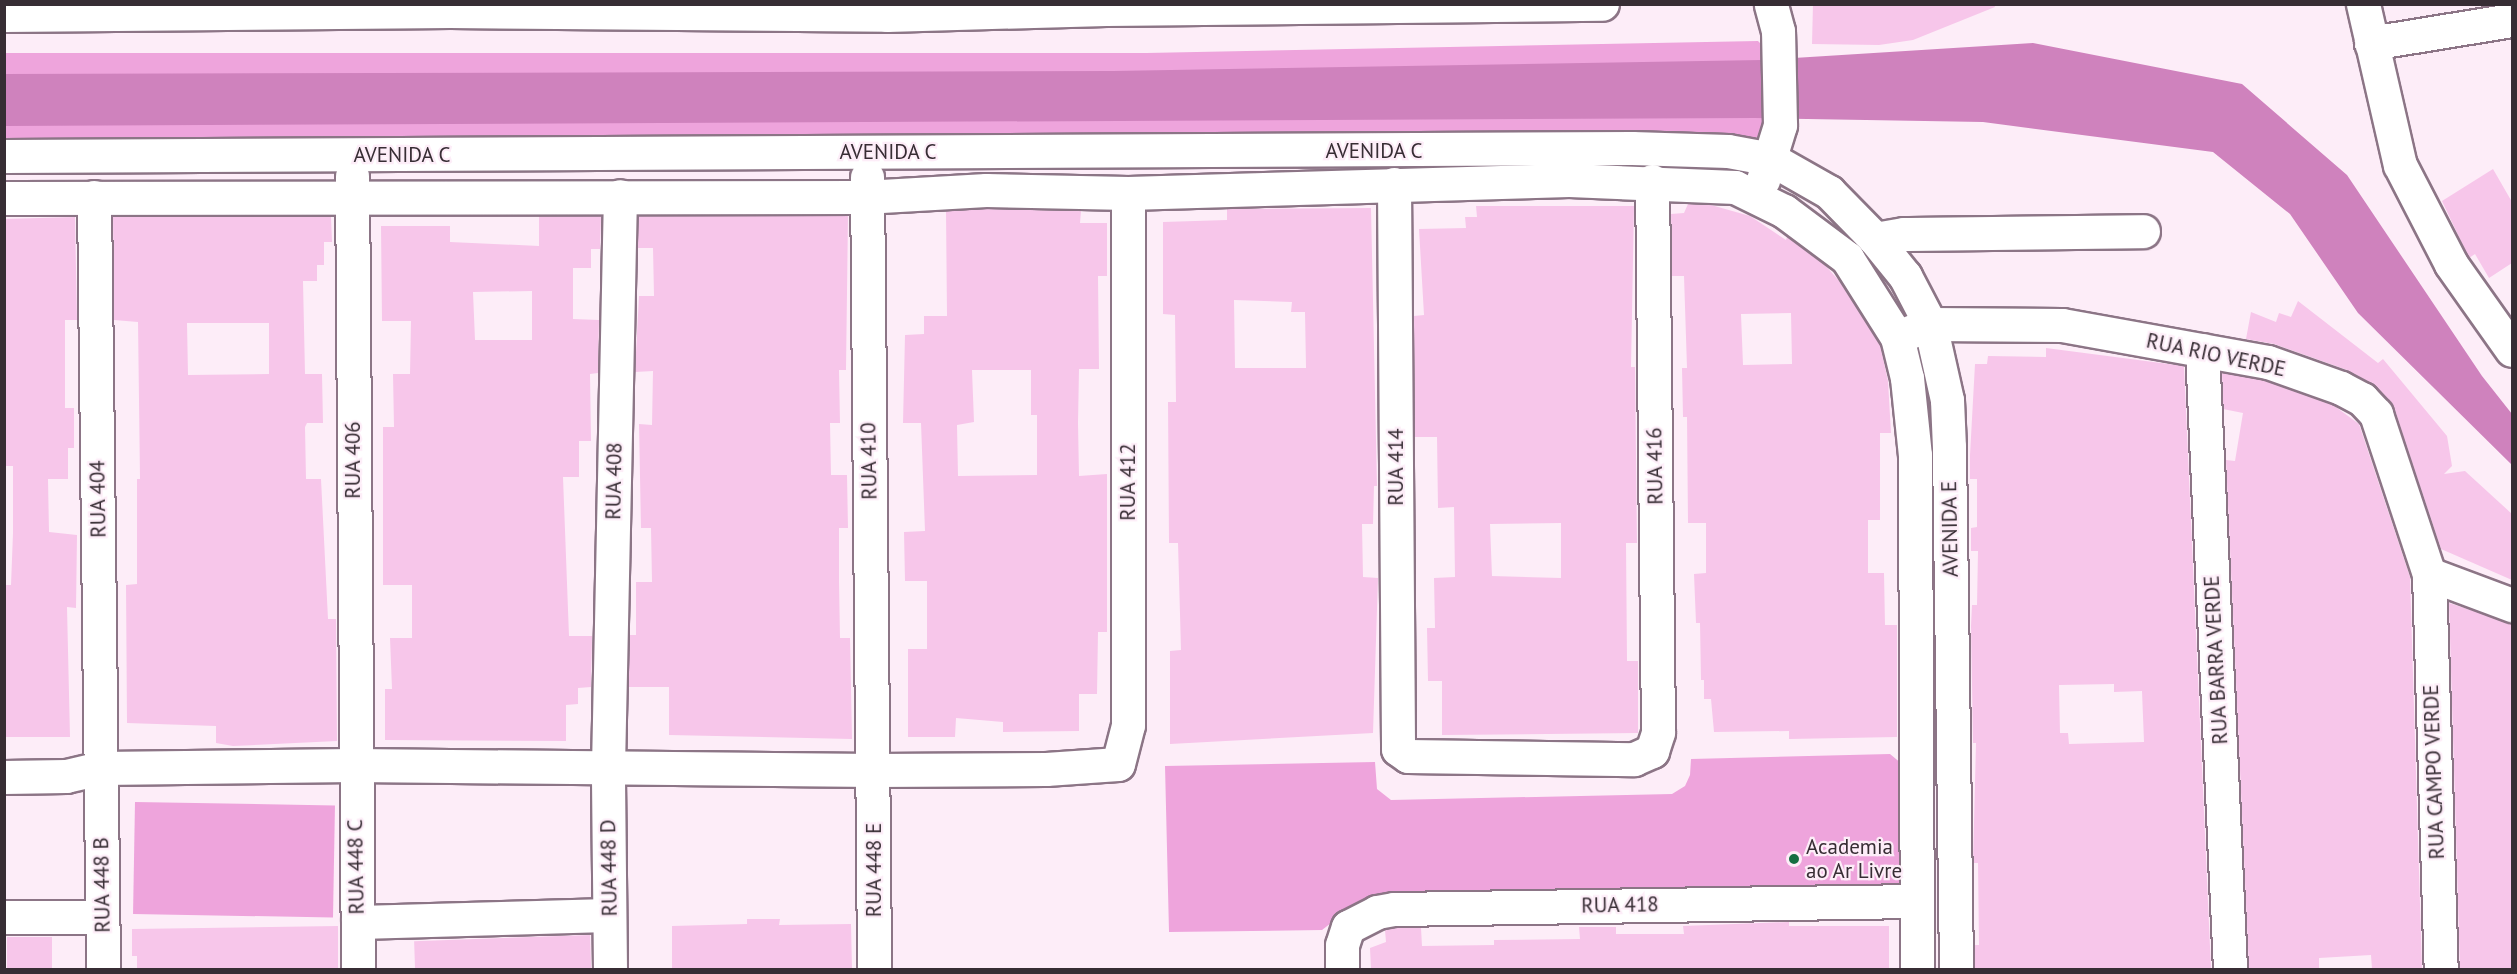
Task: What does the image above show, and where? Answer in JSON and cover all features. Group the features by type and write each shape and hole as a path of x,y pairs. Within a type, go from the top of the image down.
{"street":[{"path":"8,12 450,8 887,10 1602,4"},
{"path":"2363,4 2400,165 2451,264 2512,350"},
{"path":"1757,196 1771,159 1780,125 1779,15"},
{"path":"2371,43 2512,20"},
{"name":"AVENIDA C","path":"4,156 1632,148 1728,151 1771,159"},
{"name":"RUA 410","path":"870,152 864,197 874,770"},
{"name":"RUA 406","path":"352,155 354,765"},
{"name":"AVENIDA E","path":"1771,159 1829,192 1875,239 1905,276 1930,324 1947,400 1949,447 1956,969"},
{"name":"AVENIDA C","path":"4,198 864,197 986,190 1128,193 1394,184 1652,181 1717,184 1757,196"},
{"name":"RUA 416","path":"1398,749 1408,756 1634,759 1652,751 1658,732 1652,181"},
{"name":"RUA 414","path":"1394,184 1398,749"},
{"name":"RUA 412","path":"874,770 1113,767 1124,754 1128,725 1128,193"},
{"name":"RUA 408","path":"608,767 620,196"},
{"name":"AVENIDA E","path":"1757,196 1784,211 1847,258 1897,338 1907,378 1915,455 1917,969"},
{"name":"RUA 404","path":"94,197 101,801"},
{"path":"1875,239 1904,234 2143,231"},
{"name":"RUA RIO VERDE","path":"1897,338 1930,324 2062,325 2268,362 2361,399 2376,414 2386,438 2429,574"},
{"name":"RUA BARRA VERDE","path":"2202,350 2230,969"},
{"path":"2429,574 2512,605"},
{"name":"RUA CAMPO VERDE","path":"2429,574 2441,969"},
{"path":"4,777 66,776 101,768 354,765 874,770"},
{"name":"RUA 448 C","path":"354,765 358,969"},
{"name":"RUA 448 D","path":"608,767 610,969"},
{"name":"RUA 448 E","path":"874,770 874,969"},
{"name":"RUA 448 B","path":"101,801 103,969"},
{"name":"RUA 418","path":"1342,957 1348,927 1370,914 1394,909 1915,901"},
{"path":"358,922 609,915"},
{"path":"4,917 102,917"}],"shaded area":[{"path":"1758,41 1771,54 1774,128 1744,144 5,148 4,53 1146,53"},
{"path":"2033,43 2242,84 2347,175 2482,376 2512,414 2512,465 2358,313 2290,214 2213,152 1983,122 1755,118 5,126 4,74 1113,71 1762,60"},
{"path":"1890,754 1902,764 1905,885 1352,907 1322,930 1169,932 1165,766 1375,762 1377,789 1391,800 1672,794 1685,786 1690,775 1691,759"},
{"path":"135,802 335,805 333,917 133,914"}],"building":[{"path":"1813,4 1994,4 1995,7 1913,40 1879,45 1812,44"},
{"path":"2493,169 2512,202 2512,263 2489,278 2475,254 2469,258 2442,201"},
{"path":"1688,204 1711,205 1750,216 1786,240 1787,237 1824,264 1841,283 1880,344 1888,381 1891,433 1880,433 1880,520 1868,520 1868,573 1884,573 1885,625 1897,625 1897,737 1789,739 1789,731 1714,732 1711,699 1704,699 1704,680 1701,680 1700,623 1696,623 1694,574 1706,573 1706,523 1688,523 1687,417 1683,417 1682,368 1687,368 1684,276 1672,276 1671,214 1684,213","holes":["1791,313 1792,364 1743,365 1741,314"]},
{"path":"1476,206 1634,206 1631,367 1635,367 1637,543 1626,543 1627,661 1638,661 1638,733 1442,735 1442,681 1428,681 1427,628 1435,628 1434,578 1455,577 1454,507 1438,508 1437,437 1415,437 1414,316 1424,315 1419,229 1466,228 1465,217 1477,217","holes":["1561,523 1561,578 1492,576 1490,524"]},
{"path":"1371,208 1377,486 1374,486 1373,524 1362,524 1363,577 1378,578 1373,733 1170,744 1170,651 1181,650 1178,543 1169,543 1168,402 1176,402 1175,315 1163,314 1163,222 1227,220 1227,209","holes":["1234,300 1292,302 1291,312 1305,312 1306,368 1235,368"]},
{"path":"986,209 1081,211 1080,223 1107,223 1107,276 1098,276 1099,369 1079,369 1078,423 1079,476 1107,474 1107,632 1098,632 1097,694 1079,694 1079,731 1003,732 1003,722 956,718 955,737 908,737 908,649 927,649 927,581 905,581 904,532 925,531 921,423 903,423 905,335 924,334 924,316 947,316 946,211","holes":["972,370 1031,370 1031,415 1037,415 1037,475 958,476 957,425 974,422"]},
{"path":"539,216 601,216 600,249 591,249 591,268 573,268 573,319 599,320 598,373 590,374 591,441 579,441 579,477 563,477 569,636 592,636 591,687 578,688 578,704 566,705 566,741 385,740 385,689 392,689 390,638 412,638 412,585 383,585 383,427 394,427 393,374 410,374 411,321 382,321 381,226 450,226 450,242 539,246","holes":["532,291 532,340 475,340 473,292"]},
{"path":"638,216 848,216 846,370 839,370 840,423 830,423 831,475 847,475 848,528 839,528 840,638 850,638 852,739 669,735 669,687 628,687 630,635 636,635 636,582 652,582 651,528 641,528 639,424 652,425 653,371 635,372 639,296 654,296 653,248 638,248"},
{"path":"75,217 77,320 65,320 65,408 74,408 74,448 68,448 68,479 48,479 49,532 77,535 76,608 67,607 70,737 4,737 4,585 11,585 13,466 4,466 4,219"},
{"path":"113,217 331,217 332,242 324,242 324,265 317,265 317,281 303,281 305,374 322,374 323,423 307,423 305,427 306,479 321,479 328,619 336,619 337,741 233,746 216,743 216,726 127,723 126,585 137,584 137,479 140,479 138,322 114,320","holes":["187,323 269,323 269,374 188,375"]},
{"path":"2298,301 2378,363 2383,359 2447,436 2452,466 2444,474 2465,471 2512,514 2512,580 2441,549 2394,408 2375,386 2347,370 2274,344 2246,339 2251,312 2276,322 2279,313 2291,317"},
{"path":"2046,348 2184,366 2211,969 1975,969 1975,945 1979,945 1978,863 1973,863 1976,743 1973,743 1971,626 1972,605 1977,605 1978,551 1971,551 1971,528 1977,527 1977,479 1970,479 1970,455 1975,364 1987,364 1988,356 2046,357","holes":["2114,684 2114,692 2142,691 2144,742 2069,744 2068,733 2060,733 2059,685"]},
{"path":"2222,373 2263,380 2333,405 2359,424 2410,577 2422,969 2372,969 2371,955 2319,958 2319,969 2249,969 2226,460 2235,461 2243,413 2223,409"},
{"path":"2449,603 2512,623 2512,969 2460,969"},
{"path":"747,919 780,919 779,925 851,924 852,969 672,969 672,926 747,924"},
{"path":"1789,922 1789,926 1889,926 1889,969 1371,969 1370,948 1386,942 1385,930 1393,928 1421,928 1422,946 1494,945 1494,940 1580,939 1579,927 1616,927 1616,934 1684,934 1683,926"},
{"path":"338,926 338,969 137,969 137,956 132,956 132,929"},
{"path":"590,935 591,969 415,970 414,941"},
{"path":"7,937 52,937 52,969 7,969"}],"place":[{"name":"Academia ao Ar Livre","path":"1794,859"}]}
